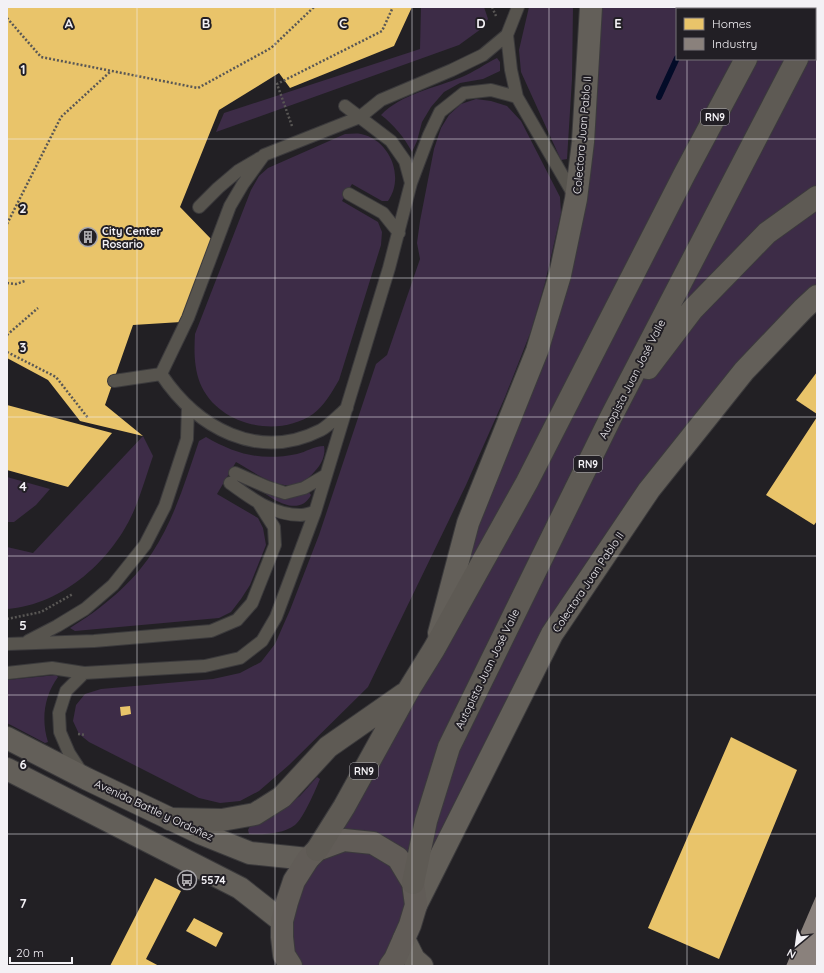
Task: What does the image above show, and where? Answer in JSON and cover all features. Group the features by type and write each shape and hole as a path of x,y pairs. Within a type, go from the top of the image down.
{"highway":[{"path":"684,175 731,60"},
{"name":"RN9","path":"312,855 344,807 527,482 684,175 745,60"},
{"name":"Autopista Juan José Valle","path":"413,883 426,821 449,747 611,417 796,60"},
{"path":"611,417 692,310 767,233 817,197"},
{"path":"170,819 222,820 255,814 282,797 328,747 408,691"}],"main road":[{"name":"Colectora Juan Pablo II","path":"434,649 468,523 537,352 560,275 576,199 583,142 591,7"},
{"name":"Colectora Juan Pablo II","path":"416,906 552,634 649,490 744,371 817,296"},
{"name":"Avenida Battle y Ordoñez","path":"7,738 86,779 200,833 250,852 312,855"},
{"path":"7,769 240,888 282,920"},
{"path":"285,962 282,937 282,920 294,881 312,855 344,840 373,842 398,858 413,883 416,906 410,926 395,959 390,966"},
{"path":"404,939 414,959 422,966"}],"lane":[{"path":"518,7 507,35 511,70 517,97 576,199"},
{"path":"199,207 238,171 264,155 360,117 381,100 452,70 483,54 507,35"},
{"path":"7,673 52,668 84,673 205,666 240,658 262,641 276,617 315,512 348,407 399,233 411,183 429,135 440,112 464,93 491,90 517,97"},
{"path":"345,106 391,141 405,161 411,183"},
{"path":"161,374 188,318 230,206 242,184 264,155"},
{"path":"349,194 383,212 399,233"},
{"path":"114,380 161,374"},
{"path":"161,374 171,389 188,406 211,424 241,438 269,443 298,440 322,429 348,407"},
{"path":"24,643 85,609 113,585 145,545 165,506 187,439 188,406"},
{"path":"7,644 94,641 211,631 237,620 252,603 275,545 274,527 258,502 233,478 285,493 304,488 326,475"},
{"path":"258,502 279,512 301,515 315,512"},
{"path":"84,673 66,692 59,713 60,732 69,753 86,779"}],"path":[{"path":"7,18 41,57 198,88 271,48 314,7"},
{"path":"292,127 276,84 382,31 393,7"},
{"path":"7,224 61,117 111,70"},
{"path":"7,283 16,284 25,281"},
{"path":"7,335 38,308"},
{"path":"7,352 56,377 88,418"},
{"path":"7,619 41,612 73,594"}],"shaded area":[{"path":"421,7 484,7 488,19 481,29 459,45 216,132 224,113 420,49"},
{"path":"529,7 573,7 572,79 567,159 561,160 521,72 519,50"},
{"path":"591,7 817,7 817,296 744,371 552,634 390,966 291,966 282,921 434,649 560,275"},
{"path":"497,58 500,62 500,71 483,79 460,83 444,92 431,107 422,122 417,141 412,152 406,141 381,115 398,102 408,97 462,77"},
{"path":"476,99 491,101 507,106 521,121 560,197 561,213 545,283 531,331 505,397 466,485 368,687 289,765 259,791 240,801 220,803 199,798 89,742 79,734 73,721 76,705 85,694 101,689 213,679 240,673 261,662 275,644 319,535 376,364 387,355 420,259 417,243 420,221 434,149 441,128 449,115 461,104"},
{"path":"345,134 361,134 380,144 392,161 395,171 395,181 393,191 388,201 382,201 352,184 342,201 378,222 382,232 381,245 339,380 321,407 313,414 299,422 283,426 249,424 234,418 220,409 208,397 200,383 197,371 195,334 251,190 259,176 268,168"},
{"path":"143,436 153,456 135,508 126,527 114,545 84,576 67,589 48,599 28,606 7,609 7,547 33,553"},
{"path":"206,437 239,452 250,455 272,457 297,454 324,446 324,456 319,466 306,480 296,484 286,485 276,483 256,474 236,462 217,494 258,518 263,528 266,545 250,585 241,599 231,612 219,618 75,631 70,628 93,613 115,595 135,575 152,553 173,513 199,441"},
{"path":"7,477 50,489 36,505 14,522 7,522"},
{"path":"258,488 308,491 311,495 306,502 292,506 277,501"},
{"path":"56,675 58,677 53,684 45,708 44,717 48,742 45,743 7,723 7,680"},
{"path":"317,777 320,779 302,817 295,825 279,832 249,834 248,830 250,826 261,822 300,796"}],"building: Homes":[{"name":"City Center Rosario","path":"7,7 412,7 394,46 290,88 279,73 219,110 180,207 213,241 181,322 133,325 105,405 143,436 80,421 48,380 7,358"},
{"path":"817,372 817,414 796,400"},
{"path":"7,405 112,433 68,487 7,470"},
{"path":"817,417 817,521 814,525 766,495"},
{"path":"130,706 131,714 121,716 120,707"},
{"path":"731,737 797,770 719,959 648,928"},
{"path":"155,878 181,891 146,959 159,966 110,966"},
{"path":"194,918 223,933 216,947 186,931"}],"building: Industry":[{"path":"817,894 817,966 786,966"}],"waterway":[{"path":"659,97 676,60"}],"place":[{"name":"City Center Rosario","path":"88,237"},
{"name":"5574","path":"187,880"}]}
